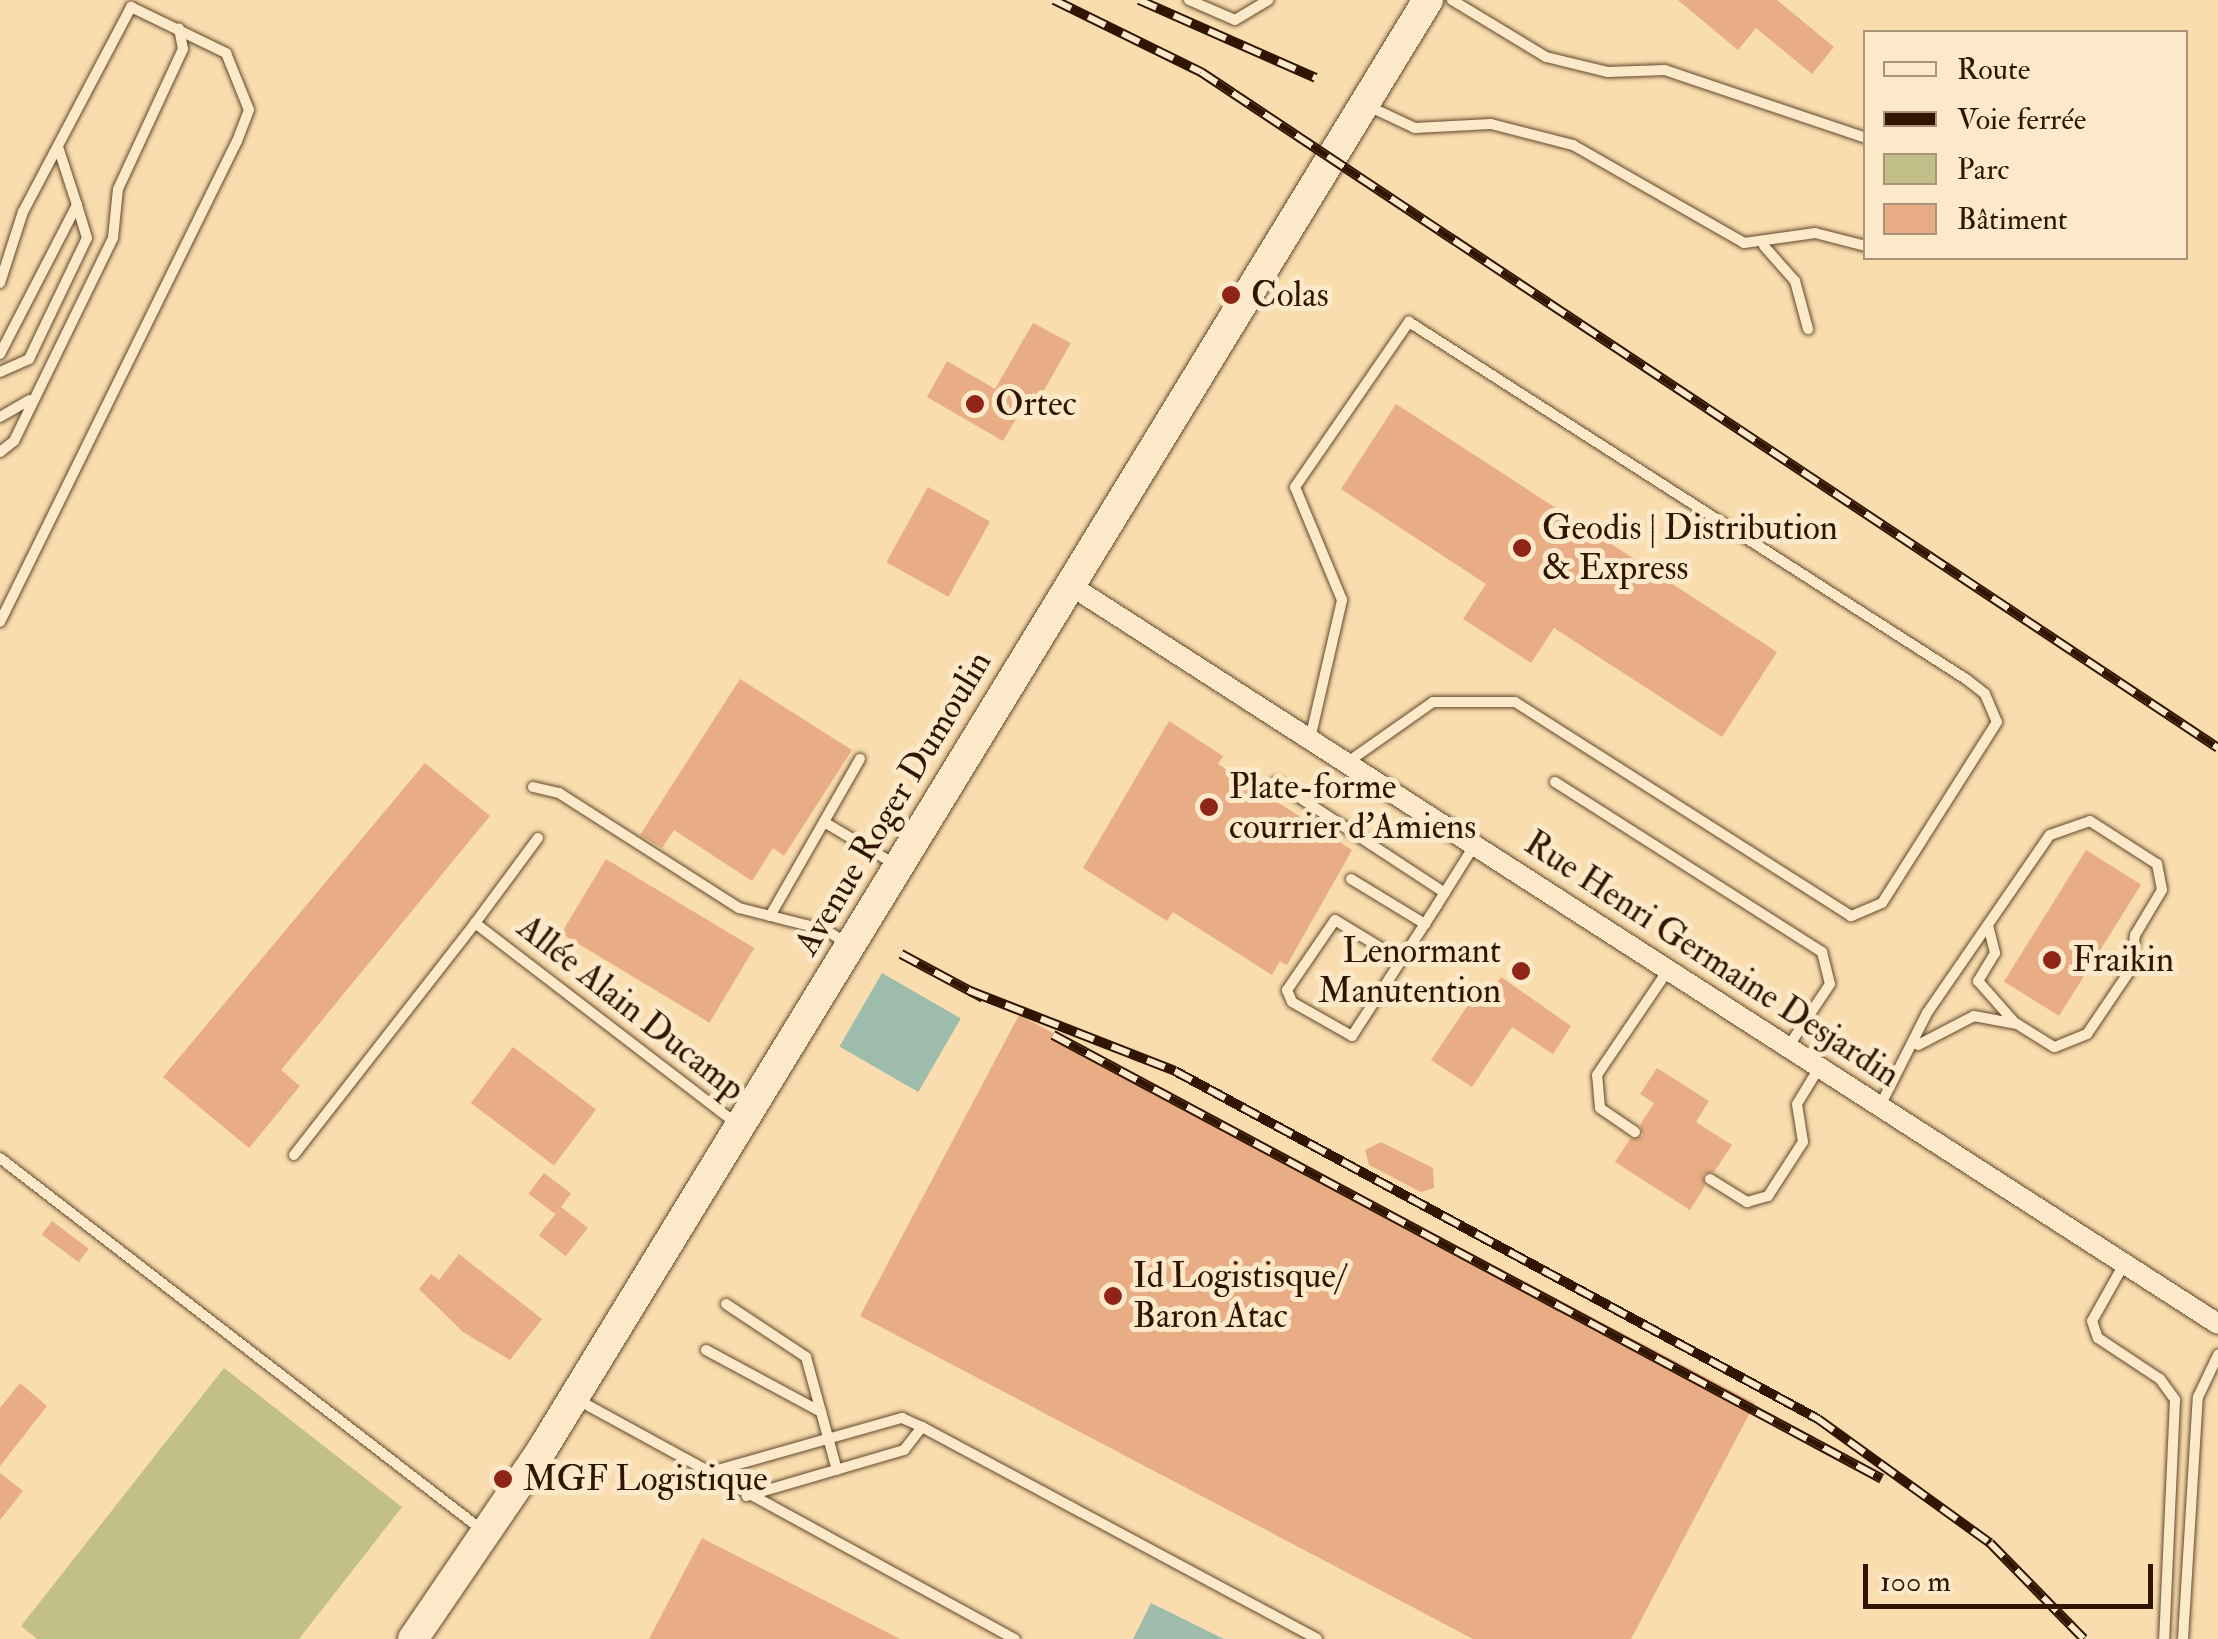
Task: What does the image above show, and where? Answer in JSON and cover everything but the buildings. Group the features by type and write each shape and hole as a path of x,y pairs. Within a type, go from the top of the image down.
{"main road":[{"name":"Avenue Roger Dumoulin","path":"413,1639 489,1534 574,1398 1428,0"}],"street":[{"name":"Rue Henri Germaine Desjardin","path":"1070,585 2218,1324"}],"lane":[{"path":"0,622 249,110 226,53 118,0"},
{"path":"1190,0 1235,20 1268,0"},
{"path":"1452,0 1546,57 1608,72 1665,70 1863,137"},
{"path":"2,273 23,212 131,7"},
{"path":"0,452 14,440 30,400 113,238 118,189 182,49 178,28"},
{"path":"1365,104 1415,128 1492,124 1573,145 1744,243 1764,246 1814,233 1863,245"},
{"path":"0,372 30,359 87,238 58,146"},
{"path":"0,354 77,205"},
{"path":"1764,246 1795,281 1808,329"},
{"path":"1310,739 1342,600 1296,486 1409,322 1966,679 1986,694 1997,722 1882,903 1851,916 1515,702 1433,702 1348,763"},
{"path":"0,417 30,400"},
{"path":"770,916 860,758"},
{"path":"1276,782 1445,892"},
{"path":"1555,782 1822,952 1830,984 1788,1047"},
{"path":"533,787 559,793 739,908 826,930 850,945"},
{"path":"1880,1106 1918,1046 1928,1013 2050,835 2090,821 2157,864 2162,890 2136,936 2131,969 2088,1034 2054,1047 2017,1024 1978,981 1996,954 1988,926"},
{"path":"824,822 898,867"},
{"name":"Allée Alain Ducamp","path":"538,838 475,923 740,1128"},
{"path":"1401,960 1335,920 1288,990 1292,1002 1352,1036 1425,924 1474,845"},
{"path":"1352,879 1425,924"},
{"path":"294,1155 475,923"},
{"path":"1635,1132 1600,1108 1597,1075 1668,970"},
{"path":"1918,1046 1974,1016 2017,1024"},
{"path":"1710,1179 1747,1202 1768,1196 1803,1142 1797,1104 1820,1067"},
{"path":"0,1158 489,1534"},
{"path":"2124,1264 2092,1320 2098,1338 2160,1379 2175,1400 2164,1639"},
{"path":"726,1304 794,1342 822,1412 837,1470"},
{"path":"706,1350 822,1412"},
{"path":"2183,1639 2198,1397 2218,1355"},
{"path":"574,1398 1015,1639"},
{"path":"706,1473 902,1418 1316,1639"},
{"path":"748,1496 904,1450 922,1428"}],"green space":[{"path":"224,1368 402,1507 299,1639 37,1639 21,1626"}],"shaded area":[{"path":"882,973 961,1018 918,1092 840,1047"},
{"path":"1151,1603 1224,1639 1133,1639"}],"railway":[{"path":"1054,0 1201,72 2218,748"},
{"path":"1139,0 1316,78"},
{"path":"901,954 983,998"},
{"path":"970,991 1175,1071 1818,1419 1990,1543 2084,1639"},
{"path":"1053,1035 1882,1479"}],"place":[{"name":"Colas","path":"1231,295"},
{"name":"Ortec","path":"975,404"},
{"name":"Geodis | Distribution & Express","path":"1522,548"},
{"name":"Plate-forme courrier d'Amiens","path":"1209,807"},
{"name":"Fraikin","path":"2052,960"},
{"name":"Lenormant Manutention","path":"1521,971"},
{"name":"Id Logistisque/ Baron Atac","path":"1113,1296"},
{"name":"MGF Logistique","path":"503,1479"}]}
